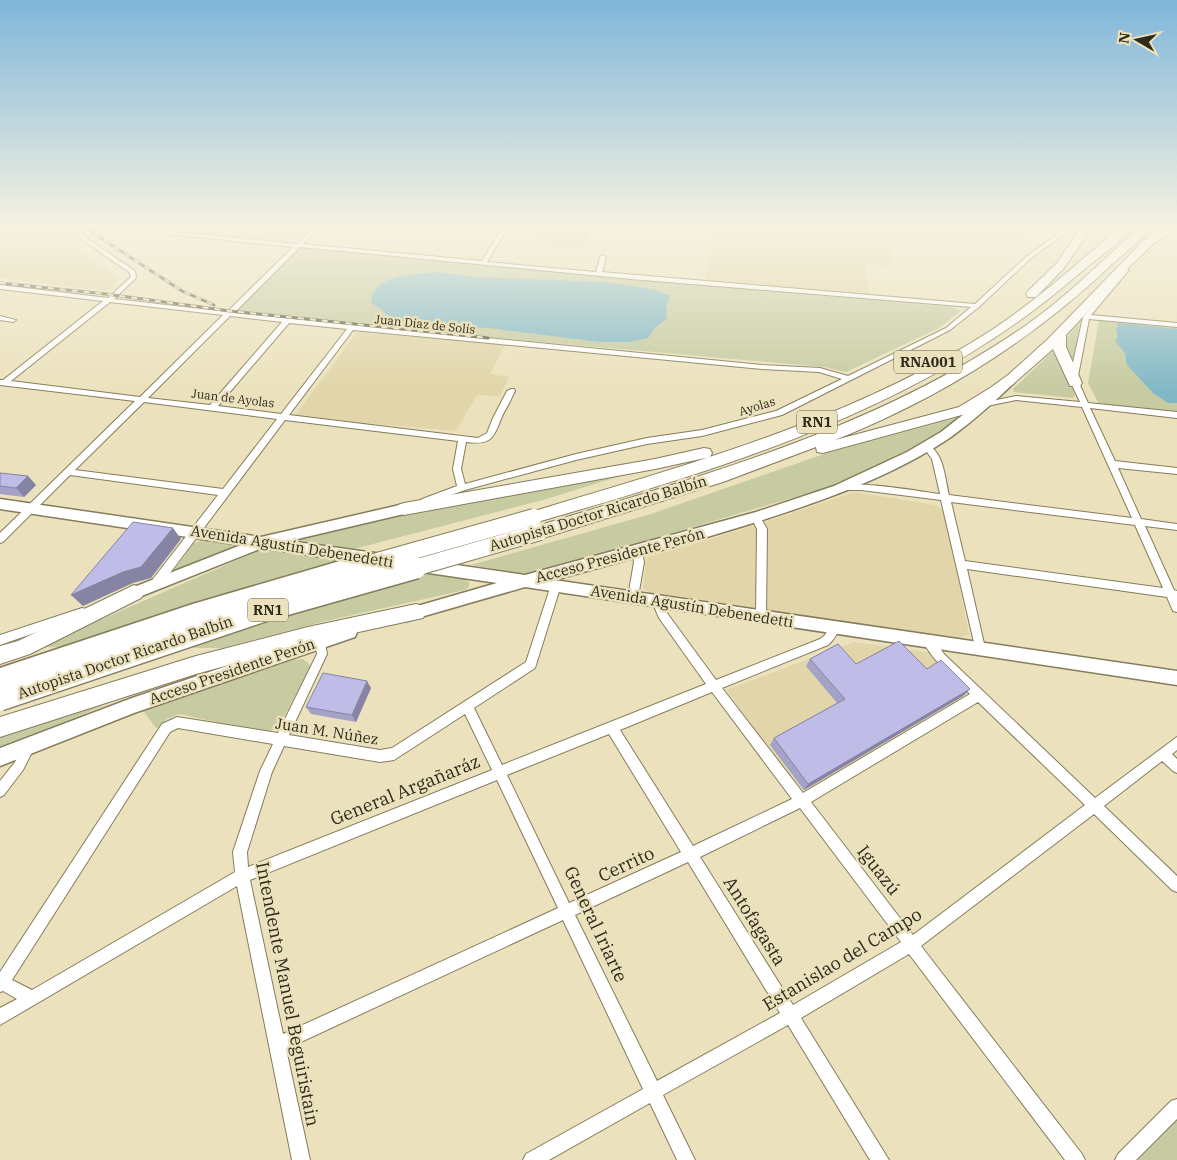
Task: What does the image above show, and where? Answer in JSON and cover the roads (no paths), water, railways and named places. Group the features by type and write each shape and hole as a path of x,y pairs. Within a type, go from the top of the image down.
{"highway":[{"name":"RNA001","path":"0,668 255,585 534,519 734,445 871,390 909,372 970,338 1001,318 1045,281"},
{"name":"Autopista Doctor Ricardo Balbín","path":"0,700 534,519 660,479 805,428 914,379 1010,324 1065,281"},
{"name":"Autopista Doctor Ricardo Balbín","path":"0,679 246,597 534,519 664,495 751,466 896,405 972,365 1058,307 1087,281"},
{"name":"Acceso Presidente Perón","path":"1013,378 1108,281"},
{"path":"1060,332 1059,347 1075,384"},
{"path":"751,466 964,410 1013,378"},
{"path":"404,509 655,464 734,445"},
{"path":"0,655 23,648 134,593"},
{"path":"0,727 146,681 308,635 416,612"}],"main road":[{"name":"Acceso Presidente Perón","path":"0,756 114,712 320,641 525,581 637,552 756,517 845,487 889,468 928,448 988,404 1013,378"},
{"name":"Avenida Agustín Debenedetti","path":"0,504 1177,678"},
{"path":"134,593 157,582 262,542 404,509"}],"street":[{"path":"1,383 131,281"},
{"path":"0,540 261,281"},
{"path":"682,281 977,306"},
{"name":"Ayolas","path":"404,509 462,488 628,445 752,422 792,408 847,378 948,329 977,306 1003,281"},
{"path":"1117,281 1086,317 1074,376 1075,384 1174,594 1177,608"},
{"name":"Juan Díaz de Solís","path":"0,287 287,322 673,360 812,369 847,378"},
{"path":"1086,317 1177,325"},
{"path":"0,318 13,320"},
{"path":"212,408 287,322"},
{"path":"157,582 351,328"},
{"name":"Juan de Ayolas","path":"1,383 478,441 492,435 498,416 511,391"},
{"path":"988,404 1016,398 1177,415"},
{"path":"462,488 457,469 463,439"},
{"path":"928,448 936,458 980,648"},
{"path":"1112,464 1177,471"},
{"path":"68,472 226,492"},
{"path":"845,487 1177,527"},
{"path":"756,517 762,530 761,616"},
{"path":"633,597 639,562 637,552"},
{"path":"961,564 1174,594"},
{"name":"Juan M. Núñez","path":"0,983 161,734 177,722 386,757 526,669 534,660 556,585"},
{"path":"0,640 134,593"},
{"name":"Iguazú","path":"657,601 663,615 800,801 912,944 1076,1160"},
{"name":"General Argañaráz","path":"0,1017 30,997 242,876 824,642 829,638 835,627"},
{"path":"928,640 940,657 979,696 1177,886"},
{"name":"Intendente Manuel Beguiristain","path":"301,1160 242,876 240,852 266,771 319,662 322,654 320,641"},
{"name":"Cerrito","path":"277,1045 691,854 800,801 979,696"},
{"name":"General Iriarte","path":"468,707 568,911 686,1160"},
{"name":"Antofagasta","path":"612,728 880,1160"},
{"name":"Estanislao del Campo","path":"532,1160 791,1015 912,944 1177,743"},
{"path":"0,791 19,766 30,744"},
{"path":"1163,754 1177,766"},
{"path":"0,983 30,997"},
{"path":"1124,1160 1177,1107"}],"water":[{"path":"387,281 582,281 605,282 656,290 670,296 666,306 667,319 655,328 648,338 629,342 600,342 489,328 439,327 391,319 381,309 371,303 373,293"},
{"path":"1118,323 1177,329 1177,403 1168,403 1153,393 1127,365 1125,353 1115,341 1118,337 1116,331"}],"railway":[{"path":"167,281 182,291 214,305"},
{"path":"0,283 106,294 230,311 488,338"}]}
